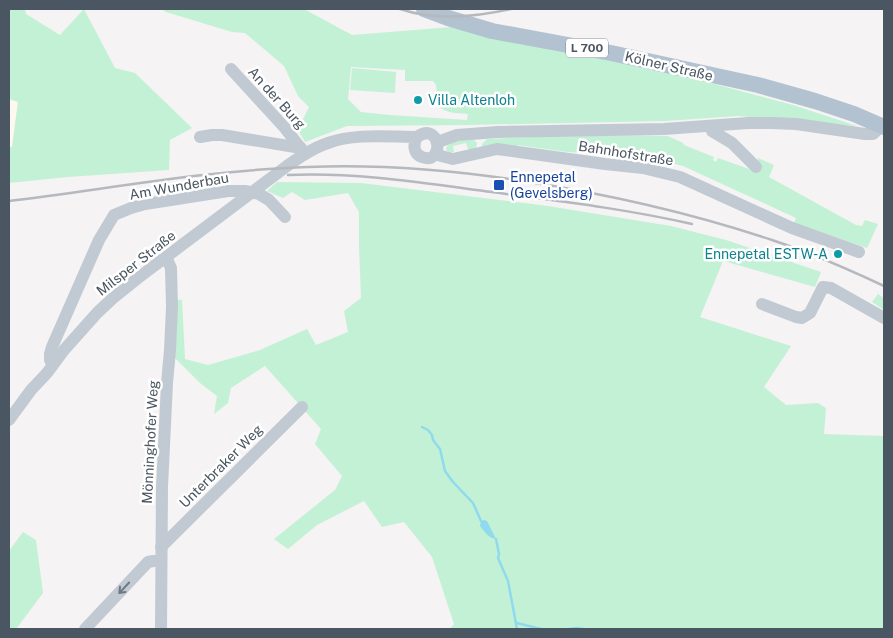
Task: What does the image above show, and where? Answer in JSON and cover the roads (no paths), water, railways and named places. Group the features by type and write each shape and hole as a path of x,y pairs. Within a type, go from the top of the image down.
{"main road":[{"name":"Kölner Straße","path":"424,9 448,18 492,30 620,54 758,85 807,98 884,125"}],"street":[{"name":"An der Burg","path":"231,69 273,114 303,151"},
{"name":"Bahnhofstraße","path":"415,142 416,153 423,158 430,157 436,144 457,135 497,132 664,129 772,123 796,124 873,134 884,125"},
{"path":"711,126 712,132 732,143 756,167"},
{"path":"200,137 212,134 222,135 303,151"},
{"name":"Bahnhofstraße","path":"303,151 329,142 354,138 415,142 424,134 432,135 441,156 453,159 497,149 643,168 680,177 792,228 859,252"},
{"name":"Milsper Straße","path":"9,420 31,390 97,313 125,288 286,166 303,151"},
{"name":"Am Wunderbau","path":"53,364 50,360 52,347 99,240 114,215 145,204 246,190 259,194 269,200 285,217"},
{"name":"Mönninghofer Weg","path":"161,629 162,487 172,306 171,268 166,257"},
{"path":"762,304 802,318 810,313 823,287 831,288 884,318"},
{"name":"Unterbraker Weg","path":"161,547 302,407"},
{"path":"85,629 148,562 161,561"}],"water":[{"path":"481,521 487,521 496,539 488,536 480,526"}],"waterway":[{"path":"422,427 432,435 433,440 440,449 445,471 473,503 481,521"},
{"path":"496,539 498,558 508,581 517,629"},
{"path":"517,623 541,629"},
{"path":"568,629 583,629"}],"railway":[{"path":"400,9 414,13 441,16 469,16 511,9"},
{"path":"9,201 196,176 271,169 362,166 443,171 554,186 680,213 787,245 884,286"},
{"path":"288,175 339,175 416,182 592,206 692,224"}],"place":[{"name":"Villa Altenloh","path":"418,100"},
{"name":"Ennepetal (Gevelsberg)","path":"499,185"},
{"name":"Ennepetal ESTW-A","path":"838,254"}]}
